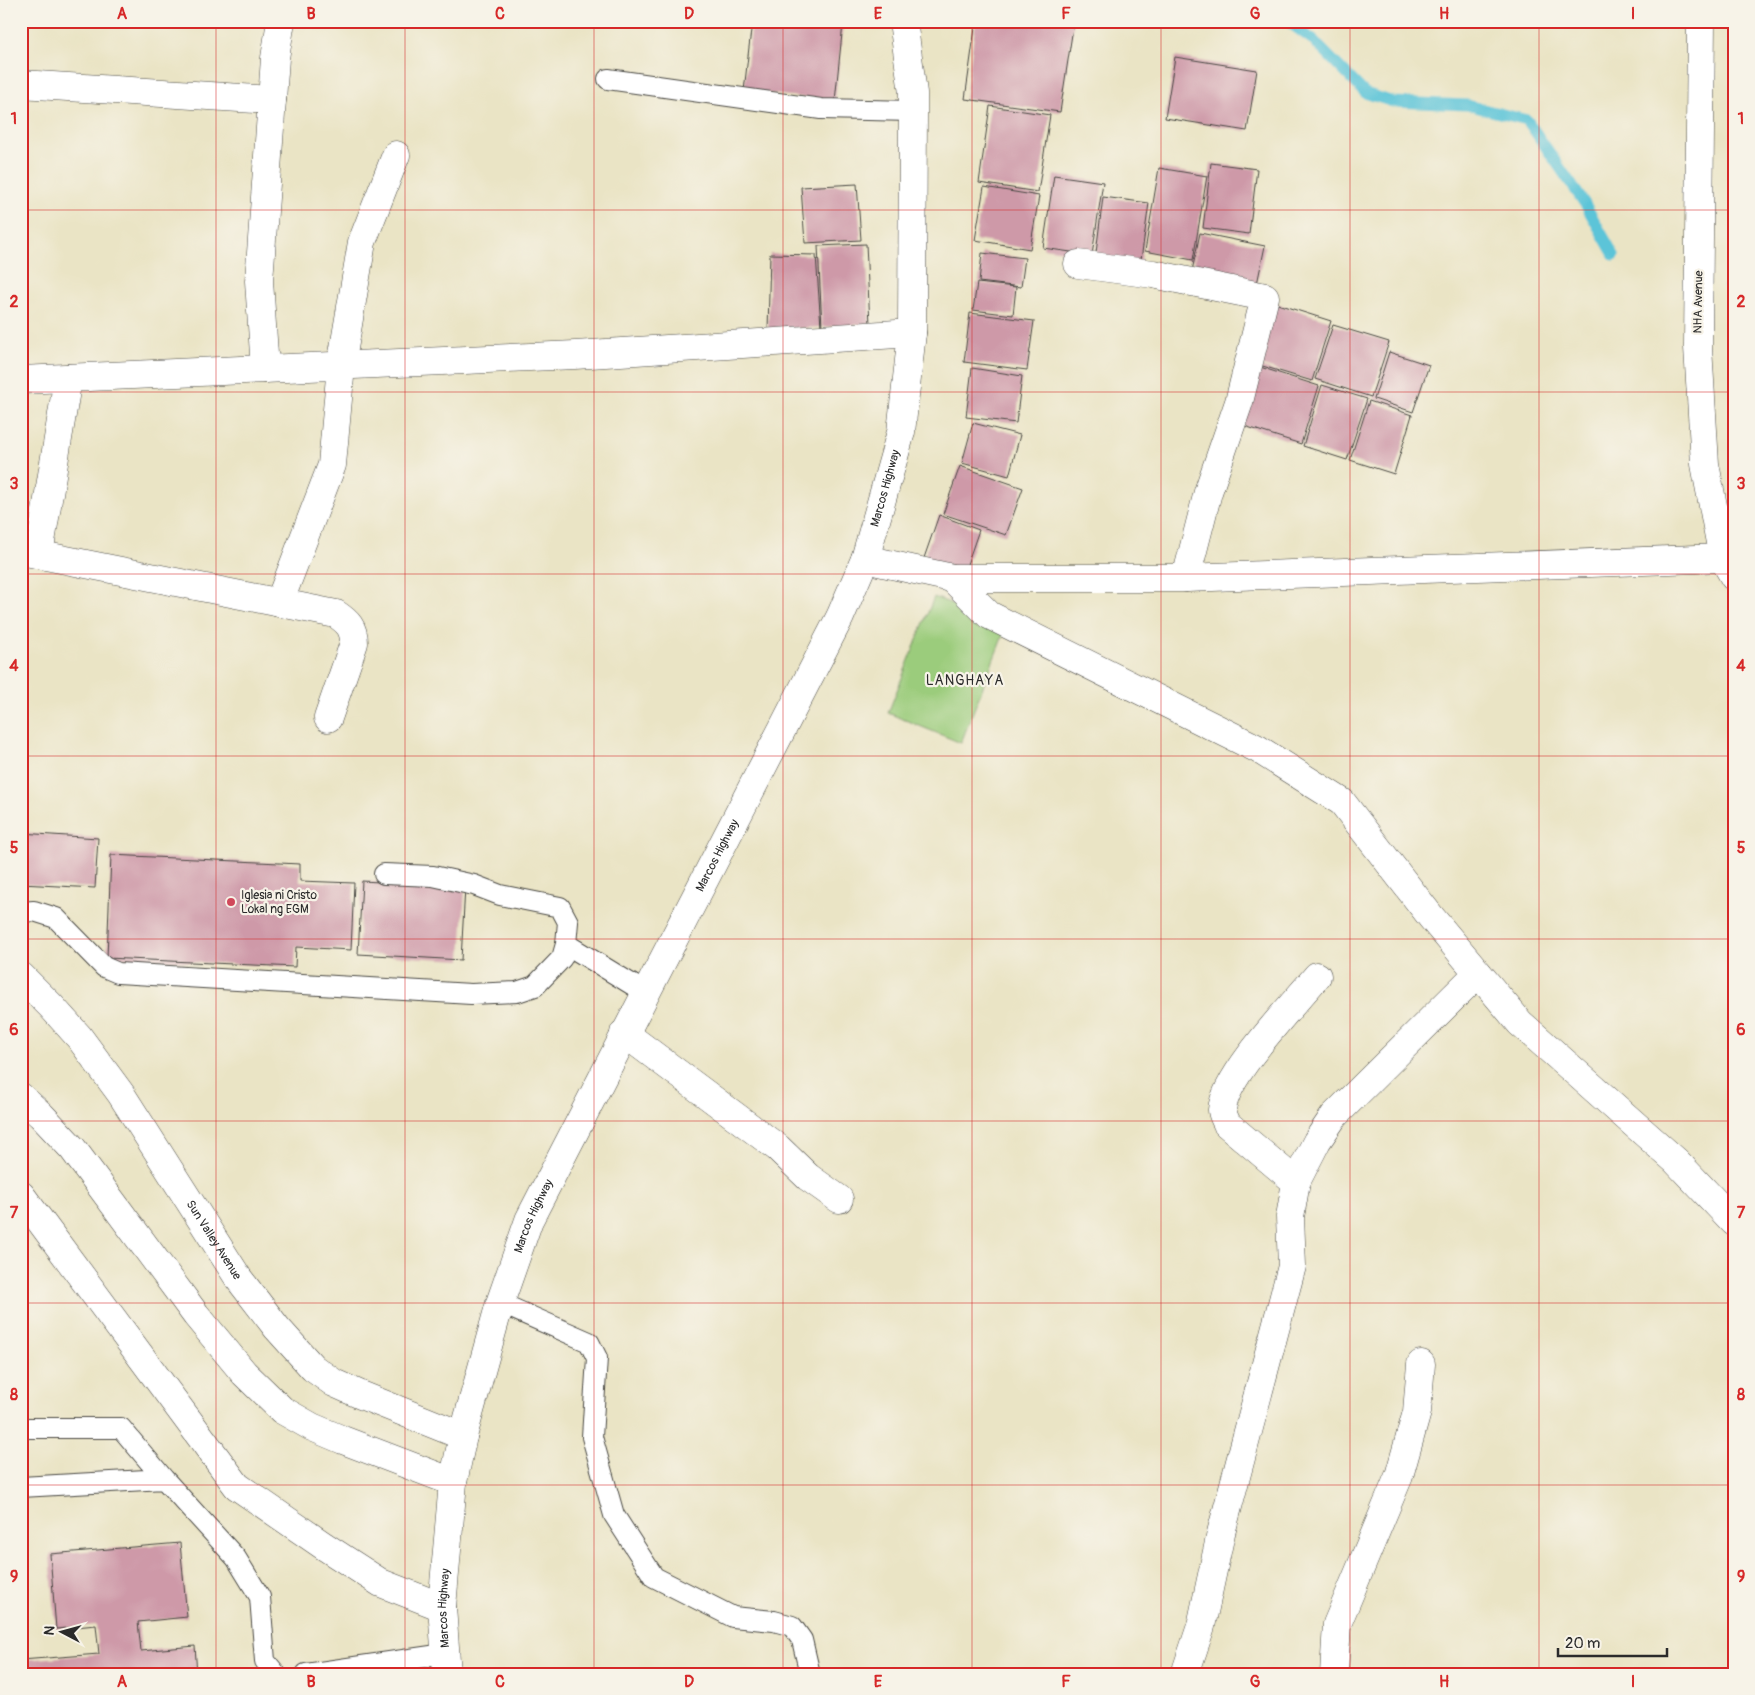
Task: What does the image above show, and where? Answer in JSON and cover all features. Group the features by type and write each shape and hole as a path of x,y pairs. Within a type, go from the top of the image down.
{"street":[{"path":"265,369 260,281 275,58 281,21"},
{"name":"Marcos Highway","path":"446,1664 442,1607 453,1482 463,1436 500,1303 529,1220 840,617 865,559 901,432 912,333 913,93 903,21"},
{"name":"NHA Avenue","path":"1701,21 1698,347 1705,464 1728,568"},
{"path":"21,84 272,100"},
{"path":"279,604 332,464 341,366 362,242 396,155"},
{"path":"1078,264 1153,274 1266,297 1239,402 1208,492 1186,578"},
{"path":"21,380 575,355 912,333"},
{"path":"68,378 30,552 279,604 336,614 346,620 354,631 354,642 328,718"},
{"path":"865,559 952,578 1186,578 1728,568"},
{"path":"952,578 989,615 1258,749 1342,802 1431,917 1520,1023 1676,1161 1734,1222"},
{"path":"1185,1674 1201,1626 1221,1533 1292,1266 1290,1217 1296,1182 1317,1142 1334,1116 1478,973"},
{"name":"Sun Valley Avenue","path":"21,976 79,1037 121,1094 239,1279 277,1328 313,1368 334,1383 463,1436"},
{"path":"1296,1182 1227,1124 1222,1112 1229,1089 1244,1064 1317,976"},
{"path":"624,1033 778,1148 808,1177 839,1199"},
{"path":"21,1097 73,1149 196,1315 244,1372 282,1410 312,1427 453,1482"},
{"path":"21,1195 237,1486 324,1546 381,1582 442,1607"},
{"path":"1334,1674 1337,1624 1399,1476 1417,1412 1421,1364"}],"lane":[{"path":"608,79 821,109 913,111"},
{"path":"21,912 34,911 56,918 104,967 118,973 151,976 470,994 517,992 535,986 562,958 566,944 568,922 560,908 500,895 484,888 433,876 384,874"},
{"path":"566,944 646,993"},
{"path":"500,1303 589,1342 597,1358 592,1437 594,1445 614,1515 654,1577 733,1617 792,1626 802,1640 810,1674"},
{"path":"21,1428 121,1428 164,1479 236,1558 260,1597 265,1661 276,1674"},
{"path":"21,1487 164,1479"},
{"path":"306,1674 446,1664"}],"green space":[{"path":"934,597 1007,625 961,743 888,713"}],"building":[{"path":"752,21 823,21 843,24 835,101 744,91"},
{"path":"976,21 1074,21 1060,112 965,99"},
{"path":"1175,57 1257,70 1247,131 1165,118"},
{"path":"990,106 1050,115 1038,192 979,183"},
{"path":"1211,163 1257,169 1249,234 1203,228"},
{"path":"1159,168 1207,176 1193,260 1145,251"},
{"path":"1054,175 1103,182 1092,255 1043,248"},
{"path":"857,184 861,240 805,243 801,187"},
{"path":"984,187 1039,196 1030,249 975,240"},
{"path":"1103,197 1149,203 1140,267 1095,261"},
{"path":"1200,233 1265,246 1257,284 1192,271"},
{"path":"866,244 870,324 822,327 818,246"},
{"path":"982,253 1025,258 1021,287 979,282"},
{"path":"770,254 816,255 821,327 768,330"},
{"path":"977,283 1016,287 1013,315 973,310"},
{"path":"1271,302 1331,321 1312,381 1256,364"},
{"path":"970,313 1034,321 1027,370 964,362"},
{"path":"1333,325 1389,342 1371,397 1315,379"},
{"path":"1389,352 1429,365 1413,412 1374,399"},
{"path":"1257,366 1319,386 1301,444 1238,424"},
{"path":"972,368 1022,376 1016,423 966,417"},
{"path":"1322,385 1367,399 1347,460 1303,446"},
{"path":"1369,401 1412,415 1394,474 1350,460"},
{"path":"973,423 1020,435 1009,476 962,463"},
{"path":"960,466 1023,488 1006,535 943,514"},
{"path":"939,515 979,530 964,573 924,558"},
{"path":"21,833 98,838 95,888 21,884"},
{"name":"Iglesia ni Cristo Lokal ng EGM","path":"111,855 300,864 300,881 354,883 351,950 296,947 295,967 107,958"},
{"path":"362,881 465,887 461,960 358,954"},
{"path":"180,1543 187,1617 138,1622 141,1651 195,1646 197,1674 21,1674 21,1660 99,1654 96,1625 56,1629 50,1554"}],"waterway":[{"path":"1287,21 1313,40 1365,93 1393,102 1467,105 1527,120 1585,204 1614,255"},
{"path":"1729,286 1734,288"}],"place":[{"name":"Iglesia ni Cristo Lokal ng EGM","path":"231,902"}],"district":[{"name":"LANGHAYA","path":"965,680"}]}
